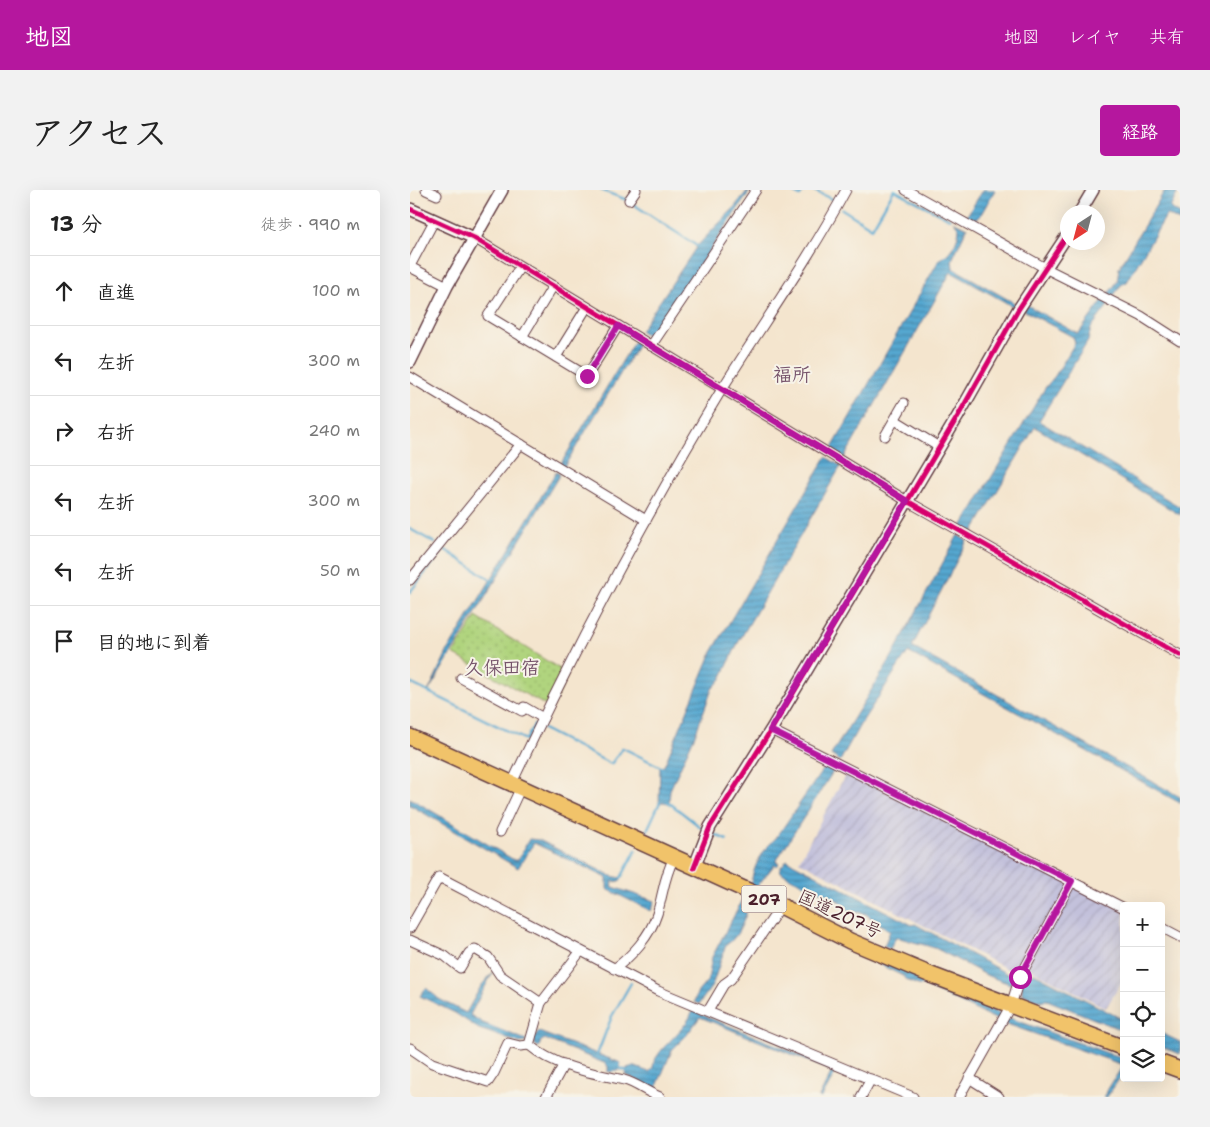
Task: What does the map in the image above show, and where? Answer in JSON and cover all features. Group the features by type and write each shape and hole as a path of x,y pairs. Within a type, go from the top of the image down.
{"highway":[{"name":"国道207号","path":"410,737 781,906 850,941 1009,1009 1120,1047"},
{"path":"1165,1064 1180,1070"}],"street":[{"path":"426,190 437,195"},
{"path":"410,362 413,348 502,190"},
{"path":"630,200 636,190"},
{"path":"651,346 755,190"},
{"path":"500,832 543,718 646,520 722,389 846,190"},
{"path":"906,190 1047,268 1141,316 1180,341"},
{"path":"1084,205 1093,190"},
{"path":"410,209 474,238 907,501 1180,655"},
{"path":"434,220 410,267 447,286"},
{"path":"694,868 710,827 907,501 1018,310 1060,247"},
{"path":"520,267 488,316 522,337 587,376 618,326"},
{"path":"522,337 552,286"},
{"path":"556,357 586,307"},
{"path":"410,377 646,520"},
{"path":"885,436 904,404"},
{"path":"894,420 939,447"},
{"path":"410,580 521,444"},
{"path":"461,678 522,711 524,707 543,718"},
{"path":"770,730 1120,906"},
{"path":"614,969 645,938 656,915 667,871 674,858"},
{"path":"410,928 439,877 658,991 913,1097"},
{"path":"959,1097 1009,1009 1018,982 1072,881"},
{"path":"701,1008 731,979 781,906"},
{"path":"1165,929 1180,937"},
{"path":"410,940 445,956 460,968 469,952 475,949 488,957 500,975 541,1003"},
{"path":"410,1048 432,1063 488,1082 508,1043 520,1046 530,1041 541,1003 580,952"},
{"path":"530,1041 539,1053 564,1064 607,1078 626,1081 654,1094"},
{"path":"546,1097 564,1064"},
{"path":"969,1078 999,1097"},
{"path":"861,1097 870,1079"}],"shaded area":[{"path":"847,772 1120,909 1120,985 1106,1008 1030,969 1015,973 799,861"}],"green space":[{"path":"476,617 568,674 552,709 453,654"}],"water":[{"path":"748,190 750,191 651,338 640,331 697,246 732,210"},
{"path":"983,190 995,190 980,216 972,221 966,217"},
{"path":"1165,190 1179,190 1170,208 1180,214 1180,222 1167,214 1127,282 1121,285 1112,298 1108,294 1117,282 1119,268"},
{"path":"953,221 967,228 952,260 953,268 1016,304 1014,307 951,272 844,458 831,450 939,260 950,250 955,242 959,228"},
{"path":"1103,300 1109,304 1091,328 1088,341 1039,421 1180,507 1180,515 1035,427 972,534 961,528 1045,388 1055,376 1075,343 1073,337 1023,310 1027,305 1078,334"},
{"path":"635,340 639,343 564,467 560,465"},
{"path":"826,457 841,466 738,643 721,679 712,689 695,735 670,790 669,803 662,802 659,805 660,767 664,766 712,652"},
{"path":"556,472 560,474 428,692 448,650"},
{"path":"958,535 967,541 912,647 1180,797 1180,803 908,652 860,725 840,761 831,755 891,658"},
{"path":"828,762 836,767 776,861 779,864 777,866 775,864 755,889 751,888 755,867 762,854 776,838"},
{"path":"410,798 514,860 518,860 529,839 539,840 611,876 621,878 620,881 612,882 613,887 655,901 651,911 607,889 607,878 534,843 518,868 410,805"},
{"path":"787,860 912,925 915,924 1013,977 1023,981 1034,973 1120,1018 1120,1029 1047,1000 1039,1001 1022,994 1022,987 1012,981 1010,984 988,976 935,948 896,937 890,949 884,946 890,931 866,914 848,910 844,905 828,895 788,877 781,872 780,868"},
{"path":"744,897 750,900 742,925 735,937 726,945 712,986 699,1004 694,1002 697,993 708,980 712,957"},
{"path":"805,923 1007,1017 1120,1058 1120,1064 1004,1023 922,985 920,986 906,980 903,976 806,929"},
{"path":"493,972 470,1015 483,1023 526,1040 526,1042 520,1043 479,1029 455,1013 420,996 426,988 439,999 466,1013 481,986"},
{"path":"693,1010 837,1070 822,1097 819,1097 832,1071 700,1017 686,1036 672,1050 655,1091 651,1089 652,1087 626,1075 627,1068 633,1066 651,1071 660,1052 686,1023"},
{"path":"539,1032 621,1063 618,1071 608,1072 608,1066 604,1063 545,1039 541,1041 539,1047 535,1045 534,1038"},
{"path":"1165,1035 1180,1042 1180,1054 1165,1048"},
{"path":"1120,1070 1120,1078 1107,1097 1103,1097"}],"waterway":[{"path":"601,190 627,200 697,246"},
{"path":"789,190 800,196 804,190"},
{"path":"813,190 836,201"},
{"path":"842,209 872,228 894,190 950,219"},
{"path":"410,529 435,543"},
{"path":"410,592 444,549 491,580"},
{"path":"410,683 526,740 534,725"},
{"path":"543,729 611,764 623,748 663,768"},
{"path":"667,801 703,829"},
{"path":"644,837 660,802"},
{"path":"713,834 727,840"},
{"path":"621,878 636,850"},
{"path":"597,1055 612,1016 631,983"},
{"path":"619,1068 627,1071"}],"cycle path":[{"path":"410,209 474,238 907,501 1180,655"},
{"path":"694,868 710,827 771,730 958,416 1018,310 1060,246"}],"district":[{"name":"福所","path":"792,374"},
{"name":"久保田宿","path":"502,667"}],"route":[{"path":"587,376 618,326 907,501 770,730 1072,881 1020,977"}]}
